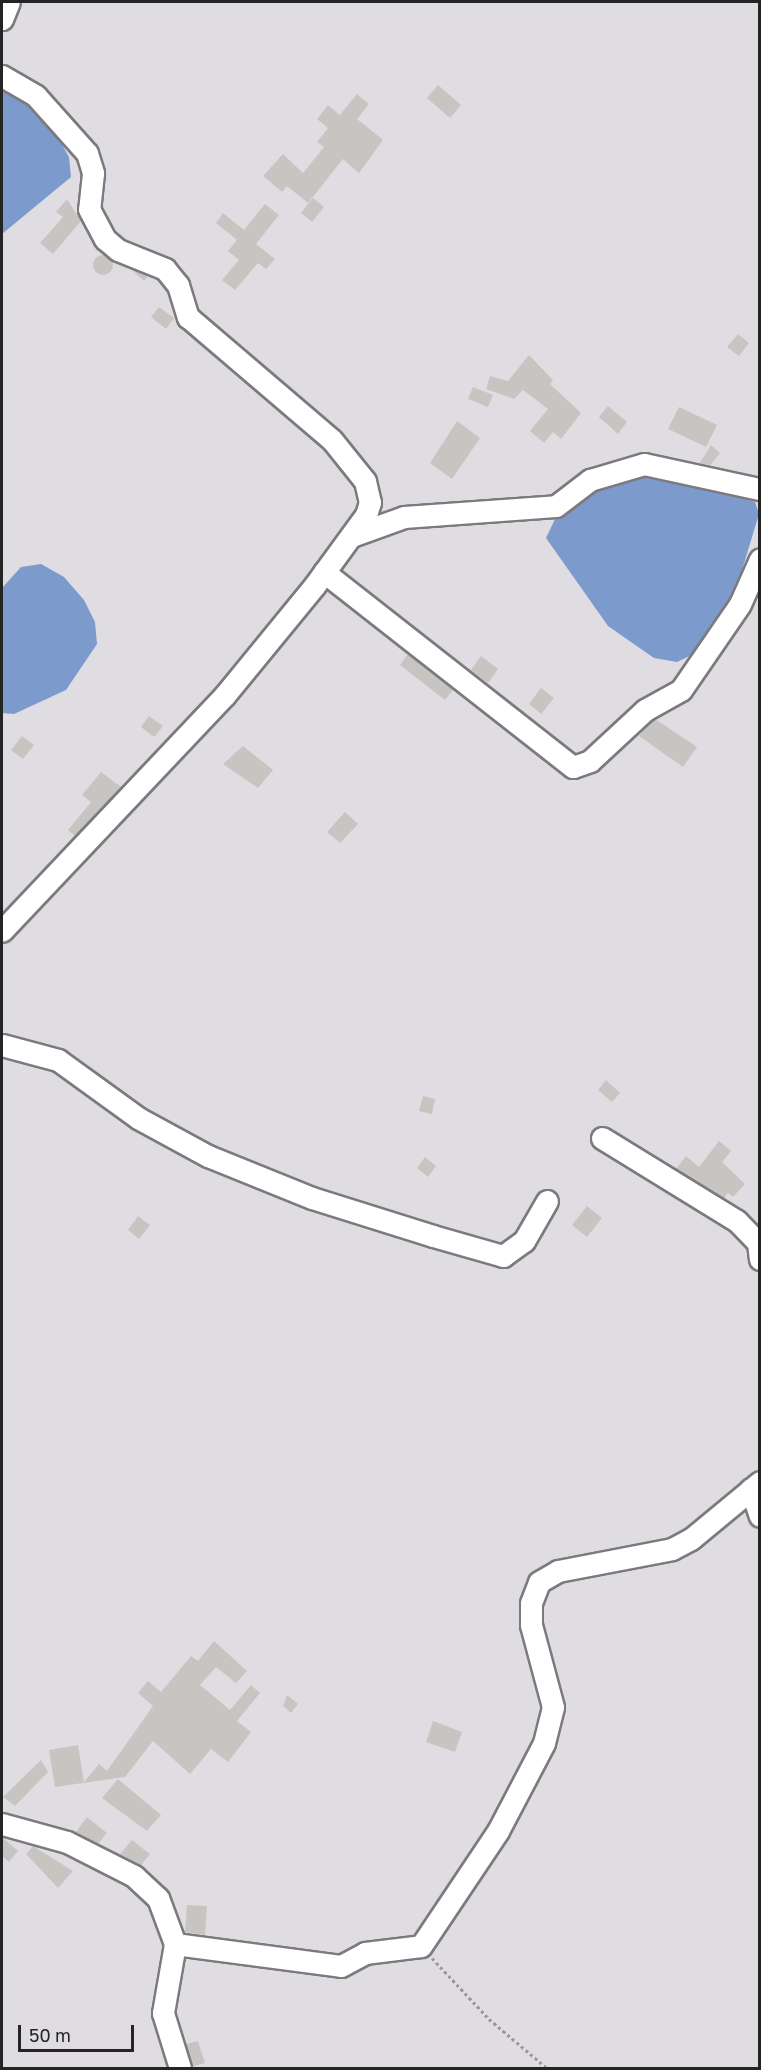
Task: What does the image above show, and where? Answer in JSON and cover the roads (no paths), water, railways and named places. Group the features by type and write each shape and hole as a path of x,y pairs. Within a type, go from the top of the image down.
{"street":[{"path":"2,19 9,2"},
{"path":"2,76 36,96 87,153 93,173 89,209 105,239 118,250 165,269 178,285 188,317 332,440 365,481 366,515 324,572 224,696 2,930"},
{"path":"348,538 404,517 556,506 590,480 644,464 759,489"},
{"path":"324,572 573,767 590,761 645,710 681,690 740,604 759,559"},
{"path":"2,1045 58,1060 138,1118 208,1156 312,1198 433,1236 504,1256 524,1241 547,1201"},
{"path":"602,1138 737,1221 758,1243 759,1259"},
{"path":"755,1485 759,1516"},
{"path":"175,1944 341,1966 365,1953 421,1946 498,1831 544,1743 553,1707 531,1625 531,1603 539,1582 567,1569 672,1549 692,1539 755,1485"},
{"path":"2,1824 68,1842 134,1876 158,1898 175,1944 163,2013 180,2068"}],"water":[{"path":"2,91 26,102 55,132 69,157 71,177 2,234"},
{"path":"665,476 755,502 759,514 732,603 702,650 677,662 654,658 608,626 546,538 555,519 589,494 628,477"},
{"path":"41,564 64,577 84,600 95,622 97,644 66,690 14,714 2,713 2,588 21,567"}]}
